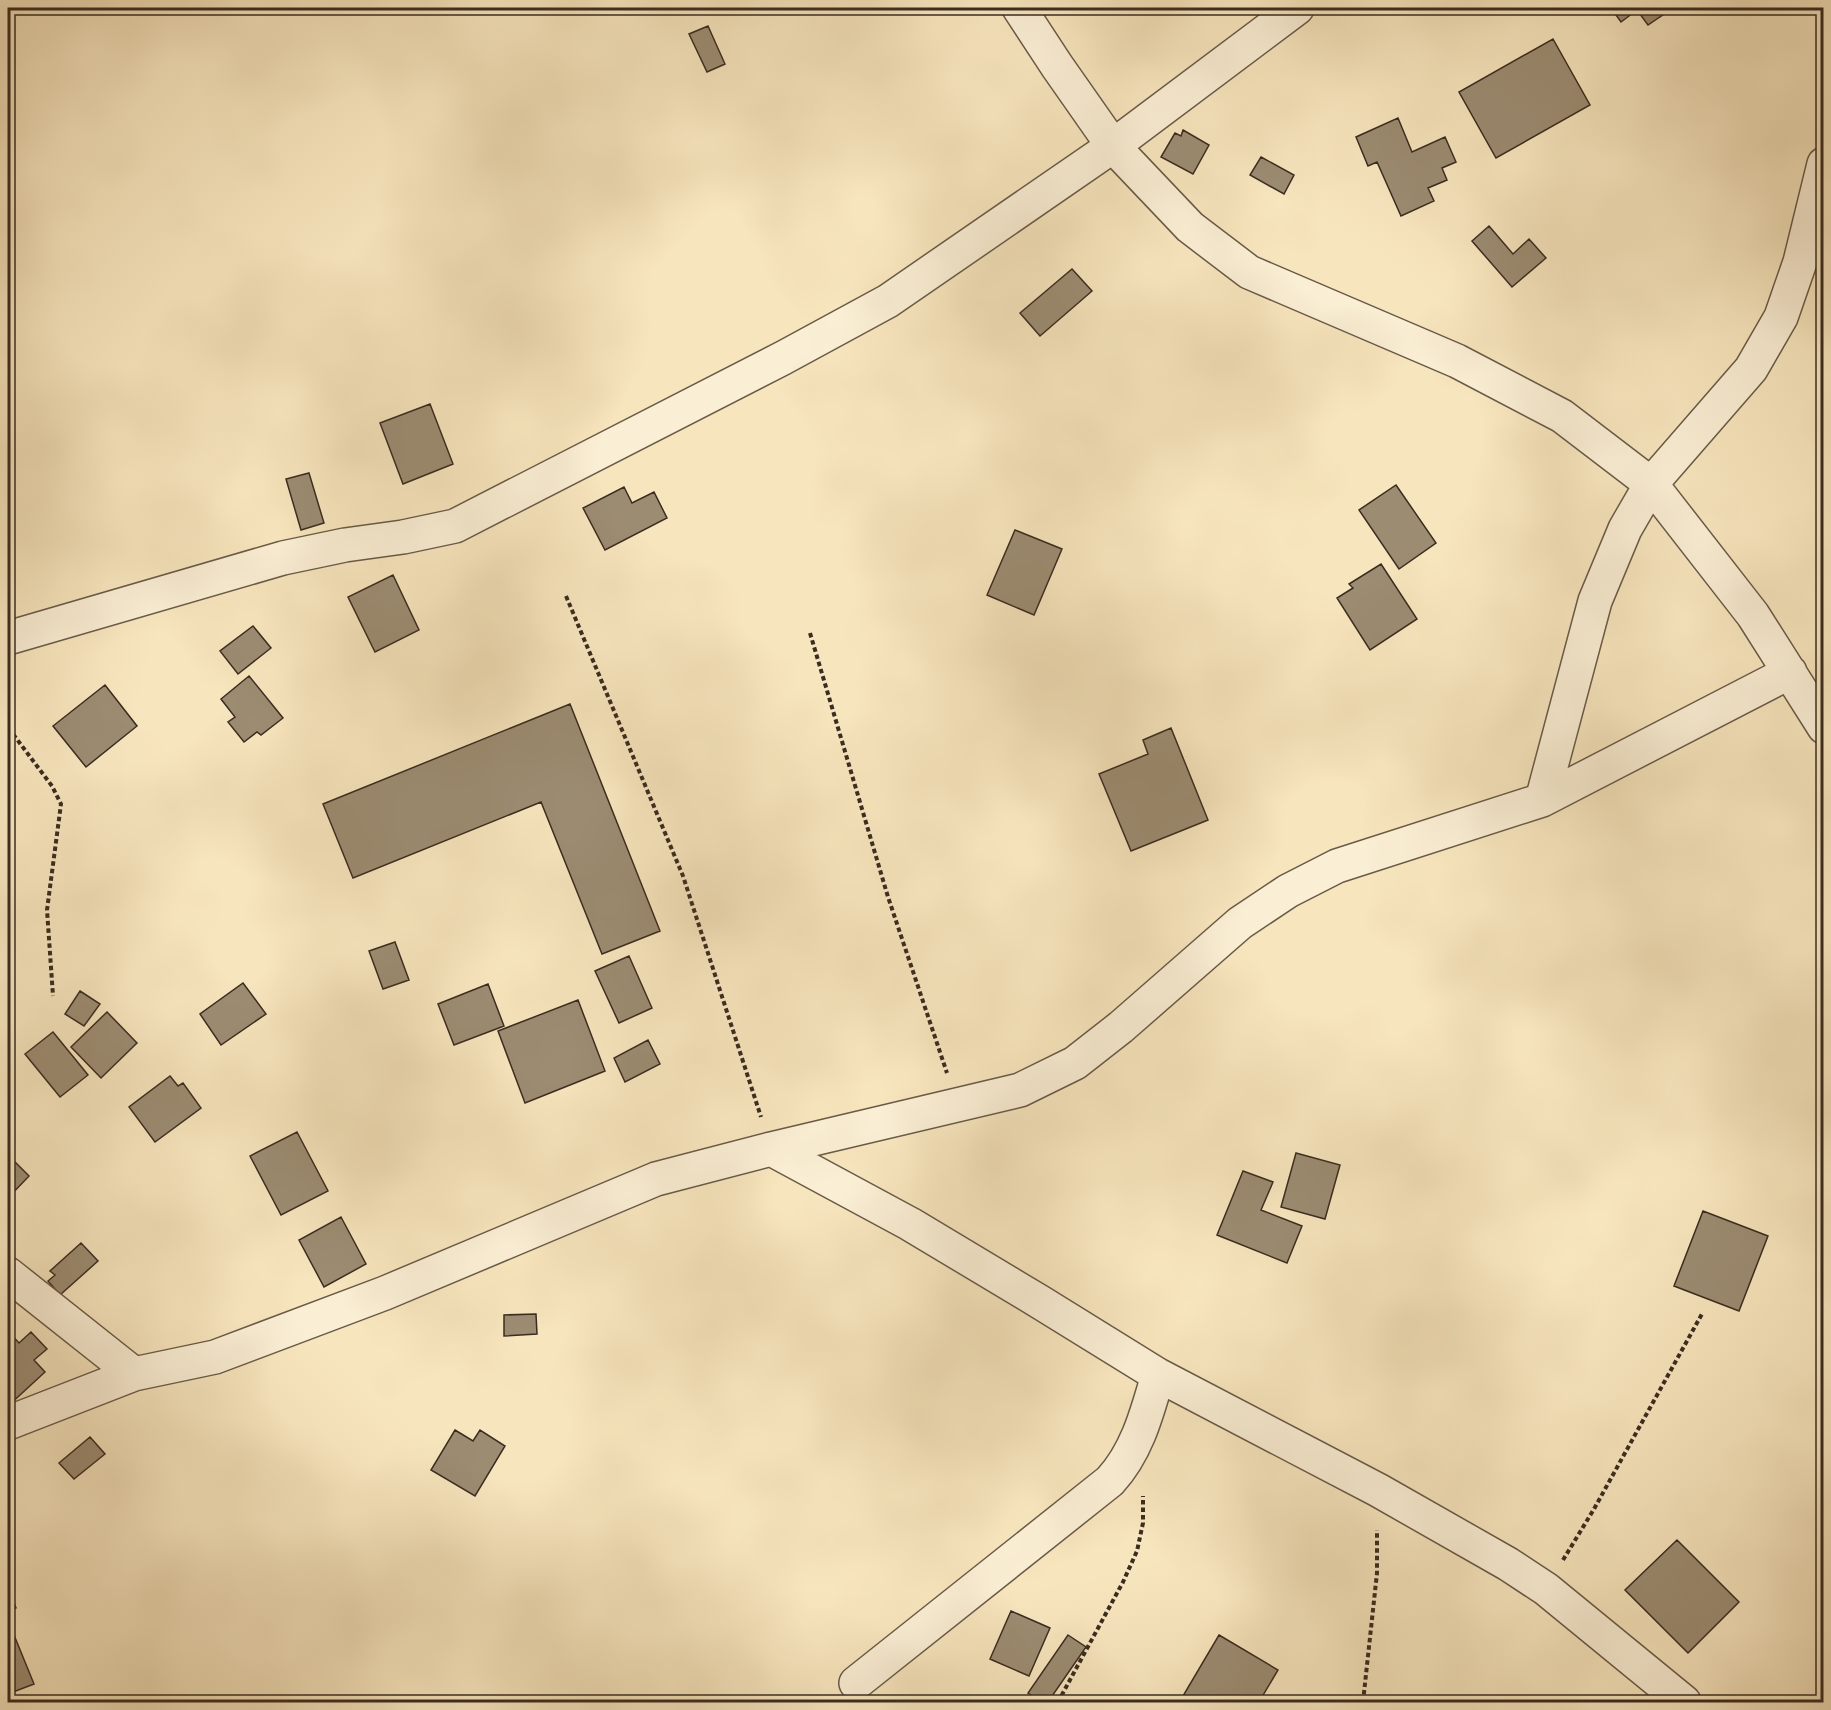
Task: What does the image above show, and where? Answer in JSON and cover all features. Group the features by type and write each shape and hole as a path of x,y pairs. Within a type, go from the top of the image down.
{"street":[{"path":"1019,8 1113,146 1190,226 1249,272 1457,361 1562,416 1651,484 1753,615 1824,727"},
{"path":"8,638 283,558 455,526 783,358 888,301 1113,146 1297,8"},
{"path":"1542,800 1595,601 1625,529 1651,484 1751,369 1781,317 1800,262 1824,164"},
{"path":"8,1423 134,1374 215,1357 385,1293 656,1179 771,1149 1020,1090 1075,1063 1121,1027 1240,923 1288,891 1337,866 1542,800 1790,672"},
{"path":"771,1149 910,1224 1158,1375 1378,1490 1508,1564 1546,1589 1684,1702"},
{"path":"8,1274 134,1374"},
{"path":"856,1683 1110,1481 1122,1468 1130,1454 1146,1418 1158,1375"}],"path":[{"path":"566,596 683,876 771,1149"},
{"path":"810,633 888,897 957,1105"},
{"path":"8,729 52,786 61,804 47,910 52,996"},
{"path":"1546,1589 1594,1509 1703,1312"},
{"path":"1058,1702 1137,1551 1143,1523 1144,1488"},
{"path":"1364,1702 1377,1573 1378,1490"}],"building":[{"path":"1611,8 1673,8 1648,25 1637,10 1621,22"},
{"path":"708,26 725,64 707,72 689,34"},
{"path":"1553,39 1590,105 1496,158 1459,92"},
{"path":"1398,118 1412,152 1445,137 1456,162 1442,168 1447,180 1428,188 1434,201 1401,216 1377,162 1368,166 1356,137"},
{"path":"1183,130 1209,145 1193,174 1161,157 1175,133 1181,136"},
{"path":"1261,157 1294,175 1284,194 1250,175"},
{"path":"1489,226 1513,254 1529,239 1546,258 1512,287 1472,241"},
{"path":"1072,269 1092,291 1040,336 1020,313"},
{"path":"430,404 453,464 403,484 380,423"},
{"path":"309,473 324,523 301,530 286,479"},
{"path":"1396,485 1436,543 1399,569 1359,510"},
{"path":"624,487 632,503 654,492 667,518 605,550 583,508"},
{"path":"1015,530 1062,549 1034,615 987,595"},
{"path":"1381,564 1417,619 1370,650 1337,598 1353,588 1349,584"},
{"path":"393,575 419,630 375,652 348,597"},
{"path":"253,626 271,648 238,674 220,651"},
{"path":"249,676 283,718 261,735 257,732 244,742 228,722 235,717 221,699"},
{"path":"105,685 137,726 86,767 53,726"},
{"path":"570,704 660,931 602,954 541,802 353,878 323,804"},
{"path":"1171,728 1208,820 1131,851 1099,774 1148,754 1143,740"},
{"path":"395,942 409,980 383,989 369,951"},
{"path":"629,956 652,1008 619,1023 595,971"},
{"path":"243,983 266,1014 221,1045 200,1014"},
{"path":"488,984 504,1026 454,1045 438,1004"},
{"path":"80,991 100,1004 84,1026 65,1014"},
{"path":"578,1000 605,1071 525,1103 498,1031"},
{"path":"107,1012 137,1043 101,1078 71,1047"},
{"path":"53,1032 88,1075 60,1097 25,1054"},
{"path":"648,1040 660,1064 625,1082 614,1058"},
{"path":"170,1076 178,1086 183,1083 201,1108 155,1142 129,1107"},
{"path":"297,1132 328,1191 281,1215 250,1156"},
{"path":"1296,1153 1340,1165 1325,1219 1281,1207"},
{"path":"8,1155 29,1176 8,1198"},
{"path":"1243,1171 1273,1182 1261,1210 1302,1226 1287,1263 1217,1235"},
{"path":"1703,1211 1768,1236 1739,1311 1674,1286"},
{"path":"341,1217 366,1264 324,1287 299,1240"},
{"path":"81,1243 98,1261 60,1295 48,1281 55,1275 50,1271"},
{"path":"536,1314 537,1334 504,1336 504,1315"},
{"path":"8,1331 19,1343 31,1332 47,1349 34,1360 45,1372 8,1406"},
{"path":"455,1430 473,1441 480,1430 505,1446 475,1496 431,1470"},
{"path":"90,1437 105,1454 74,1479 59,1463"},
{"path":"1677,1540 1739,1602 1688,1653 1625,1590"},
{"path":"8,1591 16,1608 8,1612"},
{"path":"1011,1611 1050,1628 1029,1676 990,1659"},
{"path":"14,1635 34,1684 8,1694 8,1638"},
{"path":"1068,1635 1086,1647 1048,1702 1041,1702 1028,1693"},
{"path":"1219,1635 1278,1670 1259,1702 1180,1701"}]}
